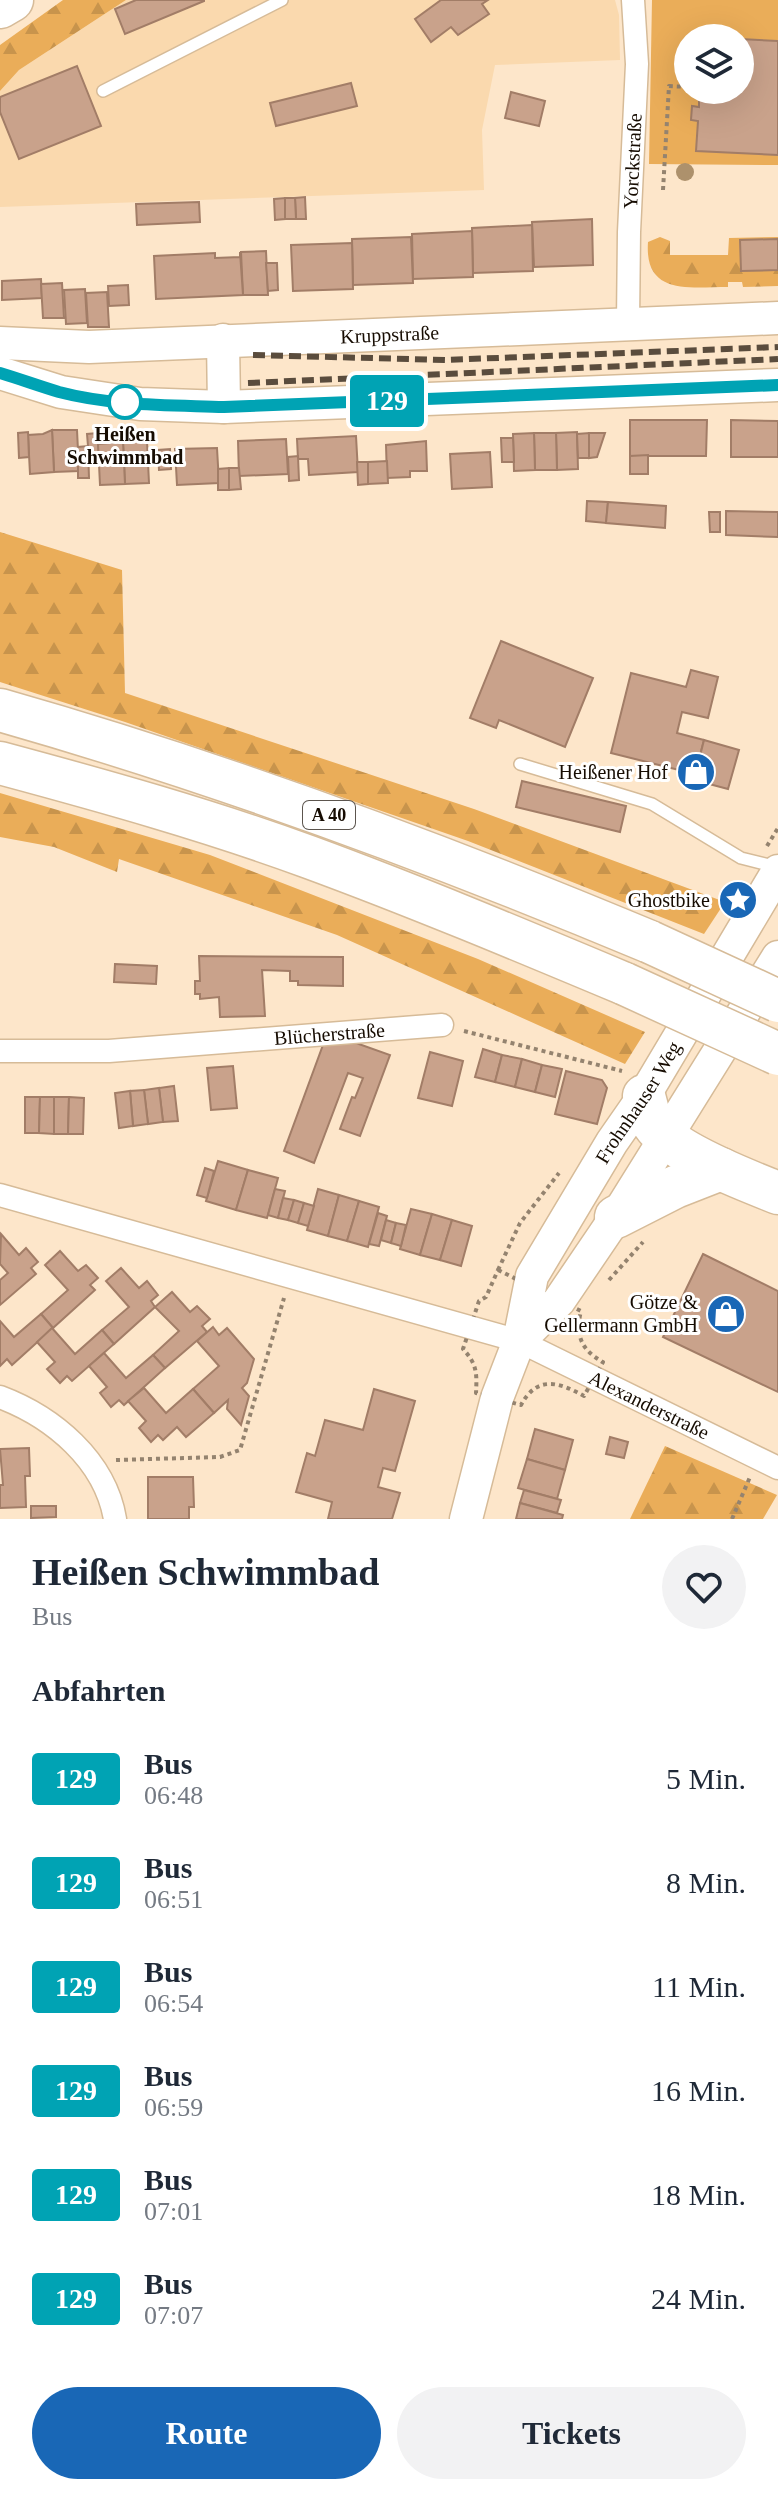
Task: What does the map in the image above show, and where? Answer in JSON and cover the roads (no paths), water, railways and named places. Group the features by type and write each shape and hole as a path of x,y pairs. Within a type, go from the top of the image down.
{"highway":[{"path":"0,6 5,0"},
{"path":"0,6 12,0"},
{"name":"A 40","path":"0,710 325,813 487,874 650,942 778,1001"},
{"name":"A 40","path":"0,763 116,794 306,856 471,919 625,984 778,1054"},
{"path":"647,1091 651,1121 666,1139 721,1169 778,1193"},
{"path":"616,1217 675,1187 721,1169"}],"street":[{"name":"Yorckstraße","path":"628,323 637,64 633,0"},
{"name":"Kruppstraße","path":"0,343 89,347 778,318"},
{"path":"223,340 224,407"},
{"path":"0,373 61,392 124,402 224,407 778,385"},
{"name":"Frohnhauser Weg","path":"466,1519 497,1398 519,1341 532,1276 612,1142 647,1091 778,869"},
{"name":"Frohnhauser Weg","path":"519,1341 559,1301 616,1217 778,957"},
{"name":"Blücherstraße","path":"0,1051 109,1051 442,1025"},
{"path":"0,1195 519,1341"},
{"name":"Alexanderstraße","path":"519,1341 768,1463"},
{"path":"0,1397 45,1419 68,1437 90,1461 113,1507 115,1519"}],"lane":[{"path":"103,91 282,0"},
{"path":"520,764 652,804 741,858 778,869"}],"railway":[{"path":"253,355 445,360 778,347"},
{"path":"248,383 778,359"}],"place":[{"name":"Heißen Schwimmbad","path":"125,402"},
{"name":"Heißener Hof","path":"696,772"},
{"name":"Ghostbike","path":"738,900"},
{"name":"Götze & Gellermann GmbH","path":"726,1314"}]}
